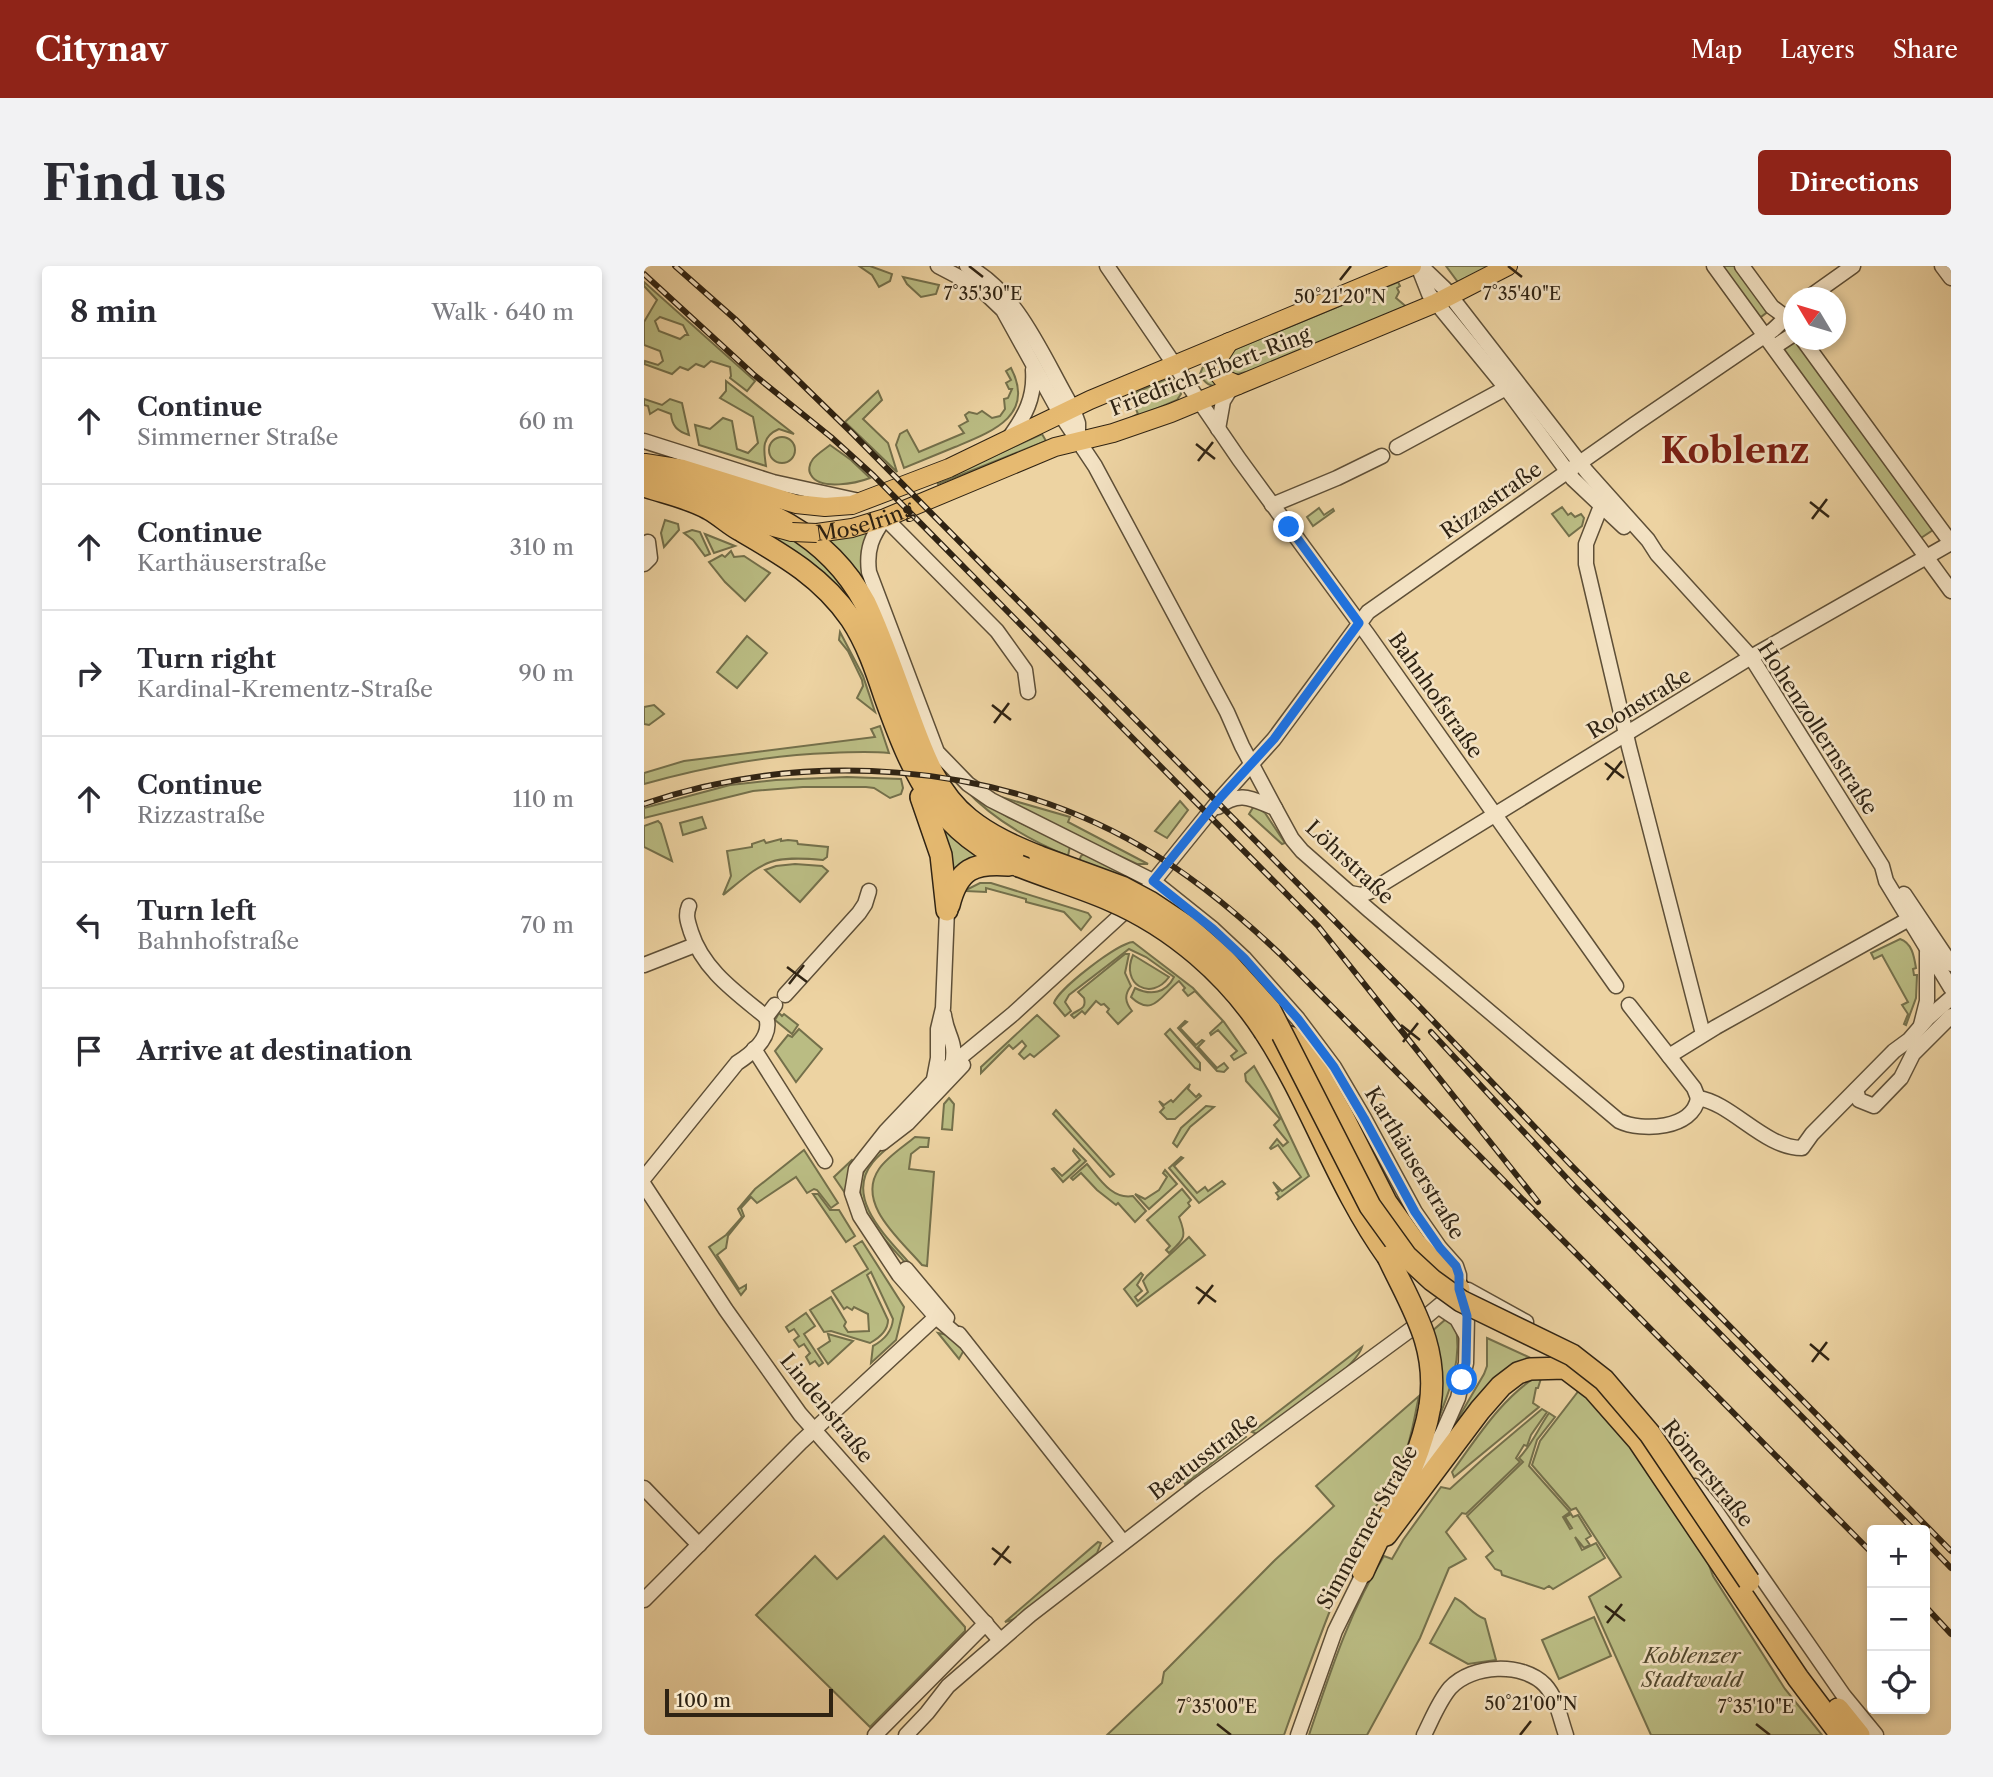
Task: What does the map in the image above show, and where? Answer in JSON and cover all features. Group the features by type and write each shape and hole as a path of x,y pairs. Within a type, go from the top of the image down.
{"highway":[{"path":"644,469 790,523 827,552 855,585 865,603 926,760 948,799 968,819 1003,841 1122,887 1168,913 1223,958 1270,1010 1318,1073 1386,1202 1435,1265 1459,1289"},
{"name":"Moselring","path":"644,486 709,508"},
{"path":"709,508 738,529 802,567 825,587 846,612 870,655 905,751 918,778 929,798 946,818 965,836 985,849 1018,866 1098,895 1151,921 1186,945 1231,988 1277,1050 1301,1094 1349,1197 1388,1257 1415,1310 1428,1344 1431,1363 1430,1406 1424,1436 1413,1466 1363,1572"},
{"path":"937,752 947,774 968,800 986,817 1040,857"},
{"path":"918,778 923,802 939,846 947,910"},
{"path":"947,910 954,887 963,874 978,866 1018,866"},
{"path":"1270,1010 1363,1194 1394,1242 1417,1267 1446,1291 1482,1312 1572,1355 1604,1380 1627,1404 1650,1434 1841,1735"},
{"path":"1388,1257 1419,1287 1456,1313 1565,1367 1594,1390 1637,1440 1803,1674 1859,1735"},
{"path":"1386,1535 1501,1386 1518,1373 1537,1367 1565,1367"}],"main road":[{"name":"Friedrich-Ebert-Ring","path":"1067,412 1412,266"},
{"name":"Friedrich-Ebert-Ring","path":"1078,441 1135,426 1235,387 1443,300 1507,266"},
{"path":"1229,342 1219,359 1217,372 1235,387"},
{"name":"Moselring","path":"644,463 683,469 809,506 842,506 919,481 1067,412"},
{"name":"Moselring","path":"709,508 792,532 817,533 852,528 885,518 1055,447 1078,441"}],"street":[{"name":"Löhrstraße","path":"939,266 971,283 995,301 1008,319 1032,365 1067,412"},
{"name":"Löhrstraße","path":"967,266 997,287 1012,304 1067,412 1078,441 1102,477 1298,847 1612,1117 1626,1125 1644,1129 1670,1124 1693,1110 1698,1098"},
{"name":"Bahnhofstraße","path":"1107,266 1272,505 1359,623 1616,986"},
{"name":"Hohenzollernstraße","path":"1419,266 1423,284 1443,300 1648,540 1657,554 1751,657 1882,866 1892,876 1940,951 1951,988"},
{"path":"1714,266 1951,591"},
{"path":"1742,266 1772,307 1783,311"},
{"path":"1823,287 1853,266"},
{"path":"1942,266 1951,278"},
{"name":"Hohenzollernstraße","path":"1443,300 1568,472 1643,545 1657,554"},
{"name":"Rizzastraße","path":"1013,1014 1118,919 1153,881 1283,727 1359,623 1374,608 1580,463 1769,341 1783,323"},
{"path":"1769,341 1783,337"},
{"path":"1810,350 1951,543"},
{"path":"1005,443 1022,420 1030,402 1034,386 1032,365"},
{"path":"1219,429 1223,401 1235,387"},
{"path":"1397,447 1506,388"},
{"path":"644,441 773,482 863,501"},
{"path":"1272,505 1382,456"},
{"path":"1601,506 1586,544 1586,564 1626,735 1703,1034"},
{"path":"937,752 869,572 869,544 885,518 997,631 1025,670 1028,692"},
{"path":"644,564 650,558 648,542"},
{"name":"Roonstraße","path":"1350,893 1361,895 1369,892 1751,657 1951,543"},
{"name":"Karthäuserstraße","path":"937,752 968,783 991,800 1153,881 1237,951 1278,995 1317,1044 1364,1118 1415,1212 1456,1266 1459,1289"},
{"path":"1206,816 1238,796 1275,808"},
{"name":"Hohenzollernstraße","path":"1882,866 1886,881 1909,919 1951,964"},
{"path":"644,1178 737,1063 754,1049 768,1030 775,1006 859,913 869,891"},
{"path":"689,906 685,913 695,945 716,973 775,1006"},
{"path":"941,1081 938,1034 943,1008 947,910"},
{"path":"1669,1056 1703,1034 1909,919"},
{"path":"644,965 695,945"},
{"path":"1921,1025 1940,951"},
{"path":"1629,1005 1695,1088 1698,1098 1711,1102 1777,1142 1802,1148 1812,1134 1951,998"},
{"path":"943,1008 946,1028 960,1057"},
{"path":"1013,1014 960,1057 902,1129 867,1154 856,1169 852,1193 860,1216 899,1275 964,1341 1123,1542"},
{"path":"941,1081 960,1057 999,1032 1013,1014"},
{"path":"1856,1090 1859,1100 1874,1106 1901,1078 1913,1054 1951,1016"},
{"path":"938,1034 944,1049 960,1057"},
{"path":"953,1040 966,1043 985,1036"},
{"path":"754,1049 825,1161"},
{"name":"Lindenstraße","path":"644,1185 767,1370 814,1429 1000,1640"},
{"name":"Beatusstraße","path":"906,1735 948,1686 1000,1640 1123,1542 1439,1307 1459,1289"},
{"name":"Simmerner Straße","path":"1298,1735 1335,1631 1363,1572 1428,1459 1458,1398 1466,1363 1467,1339 1467,1316 1459,1289"},
{"name":"Römerstraße","path":"1459,1289 1482,1297 1575,1355 1626,1405 1715,1510 1821,1665 1875,1735"},
{"path":"1439,1307 1457,1320 1467,1339"},
{"path":"644,1600 814,1429 937,1312"},
{"path":"644,1488 699,1545"},
{"path":"875,1735 986,1623"},
{"path":"1424,1735 1451,1687 1461,1678 1503,1669 1529,1674 1546,1686 1566,1735"}],"green space":[{"path":"859,266 870,266 892,274 890,281 879,287 872,275"},
{"path":"1446,266 1495,266 1460,285"},
{"path":"1717,266 1738,266 1770,310 1757,320"},
{"path":"903,277 939,285 936,294 921,297"},
{"path":"644,282 755,381 747,391 730,378 730,367 711,361 704,367 696,364 688,370 680,367 672,374 644,364 645,361 658,365 663,361 660,351 644,345 644,322 657,300 644,286","holes":["660,317 683,325 688,335 680,339 659,331 655,321"]},
{"path":"1398,282 1400,286 1397,288 1399,292 1396,298 1409,309 1266,367 1240,373 1225,373 1222,361 1231,351"},
{"path":"1783,344 1783,350 1802,350 1933,530 1918,540 1779,346"},
{"path":"1213,358 1221,386 1208,384 1200,374 1205,362"},
{"path":"1011,368 1018,398 1014,410 1006,420 982,435 904,468 896,445 900,434 907,430 919,452 964,433 959,426 968,421 965,415 969,412 977,414 982,411 992,418 1000,416 1005,409 1004,399 1008,398 1012,389 1009,389 1006,383 1011,380 1006,371"},
{"path":"1164,380 1173,380 1179,386 1181,394 1177,400 1128,421 1138,414 1130,395"},
{"path":"726,381 794,434 779,429 769,436 765,445 766,466 699,445 695,425 710,429 723,418 732,421 737,449 748,453 758,443 753,417 720,398 726,391"},
{"path":"878,391 882,400 863,419 888,443 897,472 845,422"},
{"path":"644,399 662,405 670,399 682,403 689,435 676,428 671,414 658,409 650,414 648,406 644,405"},
{"path":"1042,434 1046,441 938,484 937,482"},
{"path":"782,437 791,441 795,450 791,459 782,463 773,459 769,450 773,441"},
{"path":"830,445 870,478 839,484 816,480 809,472 809,467 813,459"},
{"path":"1562,507 1568,515 1571,513 1575,517 1581,514 1584,518 1582,526 1569,536 1552,514"},
{"path":"1319,508 1324,515 1333,509 1334,511 1313,526 1307,517"},
{"path":"665,520 678,524 679,530 664,547 661,533"},
{"path":"874,528 869,593 826,541"},
{"path":"692,530 700,532 710,554 705,556 684,533"},
{"path":"759,531 803,541 835,570 870,631"},
{"path":"705,534 735,546 714,553"},
{"path":"731,551 734,557 744,556 770,573 745,601 709,562 722,555 725,557"},
{"path":"840,632 863,676 875,712 857,698 863,686 862,680 848,651 839,640"},
{"path":"747,636 767,653 737,688 717,672"},
{"path":"654,705 664,714 649,725 644,724 644,707"},
{"path":"880,726 889,753 806,754 759,759 644,784 644,773 684,761 875,737 871,729"},
{"path":"847,777 901,779 903,788 901,794 890,798 874,788 866,787 803,787 753,791 644,818 644,808 730,785"},
{"path":"964,788 1008,817 1070,846 1068,856 1012,828"},
{"path":"1001,797 1070,817 1068,822 1148,864 1137,864 1019,810"},
{"path":"1180,801 1188,810 1167,838 1155,831"},
{"path":"1254,806 1265,813 1285,843 1282,844 1249,814"},
{"path":"702,817 706,828 683,835 680,823"},
{"path":"658,821 672,861 644,847 644,826"},
{"path":"943,826 988,858 954,878 939,830"},
{"path":"781,839 828,847 827,857 823,860 790,859 767,863 723,895 731,876 727,851 752,847 752,844 764,840 766,843"},
{"path":"1086,852 1129,875 1128,879 1079,861"},
{"path":"795,864 822,866 828,871 800,902 765,870"},
{"path":"980,883 991,883 1088,913 1091,917 1081,930 1064,912 1026,902 1026,899 986,888 986,892 964,891"},
{"path":"1900,939 1912,950 1916,968 1913,969 1914,975 1917,975 1916,998 1906,1025 1904,1024 1908,1014 1902,1005 1908,1002 1882,955 1874,959 1871,953"},
{"path":"1133,942 1193,988 1224,1022 1246,1053 1234,1060 1231,1056 1237,1051 1218,1030 1211,1035 1210,1033 1223,1021 1195,991 1188,996 1179,981 1151,1005 1139,1003 1131,997 1135,988 1158,992 1167,987 1174,977 1146,957 1129,949 1069,995 1065,1002 1071,1011 1065,1016 1054,1003 1058,996 1102,958"},
{"path":"1125,954 1129,954 1125,973 1131,986 1126,999 1132,1011 1118,1024 1107,1012 1109,1009 1096,1001 1085,1014 1082,1011 1074,1018 1071,1015 1084,1005 1084,998 1078,992"},
{"path":"1133,955 1169,977 1154,988 1139,986 1131,974"},
{"path":"779,1013 798,1025 792,1034 775,1020"},
{"path":"1037,1015 1059,1036 1034,1057 1030,1054 1024,1059 1019,1054 1026,1046 1022,1041 1013,1049 1009,1045 981,1073 981,1067"},
{"path":"1187,1022 1180,1028 1196,1045 1204,1041 1198,1047 1217,1068 1224,1063 1228,1068 1224,1072 1217,1071 1178,1028"},
{"path":"799,1029 822,1049 796,1082 775,1051 788,1035 792,1037"},
{"path":"1170,1029 1200,1063 1200,1070 1195,1068 1165,1034"},
{"path":"1254,1066 1309,1176 1277,1200 1279,1197 1276,1193 1279,1191 1273,1182 1282,1191 1301,1177 1278,1145 1270,1148 1277,1139 1283,1146 1288,1142 1274,1125 1280,1119 1246,1081 1245,1074"},
{"path":"1190,1084 1188,1089 1196,1097 1199,1094 1201,1096 1175,1119 1167,1119 1160,1112 1164,1108 1159,1101 1164,1105 1171,1100 1173,1102"},
{"path":"949,1098 954,1104 952,1130 942,1129 944,1104"},
{"path":"1206,1106 1214,1107 1190,1127 1177,1147 1173,1143 1181,1128"},
{"path":"1056,1110 1114,1174 1110,1177 1053,1114"},
{"path":"910,1129 873,1162 865,1177 863,1192 875,1221 917,1272 915,1274 871,1221 860,1191 862,1175 871,1160"},
{"path":"915,1137 929,1138 928,1147 920,1147 911,1154 909,1169 934,1172 927,1266 922,1265 893,1233 877,1208 873,1195 873,1182 879,1169"},
{"path":"1074,1149 1086,1161 1063,1182 1052,1169 1062,1176 1080,1160"},
{"path":"804,1150 838,1203 831,1208 817,1190 807,1193 796,1177 757,1203 751,1197 741,1208 744,1216 728,1236 726,1248 717,1255 739,1289 746,1285 741,1295 709,1247 726,1235 742,1217 738,1209 755,1189"},
{"path":"1183,1158 1174,1166 1197,1193 1205,1187 1208,1191 1222,1181 1225,1184 1199,1203 1169,1168"},
{"path":"852,1160 848,1176 847,1196 834,1177"},
{"path":"1087,1164 1112,1191 1119,1195 1133,1196 1146,1211 1135,1222 1118,1203 1116,1205 1097,1190 1081,1173 1073,1180 1071,1178"},
{"path":"1165,1170 1177,1184 1149,1209 1135,1194 1145,1199 1159,1190 1167,1177 1163,1173"},
{"path":"1182,1189 1191,1200 1188,1203 1190,1206 1179,1217 1183,1237 1169,1253 1166,1250 1170,1246 1147,1220"},
{"path":"813,1194 818,1194 830,1210 839,1210 855,1236 846,1242"},
{"path":"1189,1237 1205,1255 1137,1306 1124,1289 1141,1273 1143,1275 1137,1285 1142,1291 1135,1297 1138,1301 1148,1292 1143,1281"},
{"path":"862,1241 904,1307 896,1340 871,1363 873,1346 887,1335 893,1319 871,1272 867,1275 888,1324 885,1331 870,1343 831,1331 824,1332 810,1310 831,1297 846,1322 844,1326 848,1332 869,1331 868,1314 854,1307 852,1310 847,1307 844,1309 832,1291 868,1269 854,1246"},
{"path":"806,1313 815,1326 804,1334 823,1363 819,1366 815,1361 810,1364 806,1357 810,1353 804,1344 799,1347 794,1340 799,1336 794,1329 789,1332 786,1327"},
{"path":"1446,1319 1455,1324 1456,1365 1434,1430 1431,1332"},
{"path":"938,1333 948,1335 964,1350 959,1359"},
{"path":"828,1334 853,1341 828,1364 818,1349 830,1341"},
{"path":"1487,1338 1533,1359 1445,1441 1484,1374 1487,1366"},
{"path":"1362,1347 1356,1357 1331,1381 1257,1434 1252,1432"},
{"path":"1543,1372 1533,1403 1539,1407 1454,1477 1452,1472 1503,1405"},
{"name":"Koblenzer Stadtwald","path":"1580,1389 1631,1445 1706,1557 1713,1576 1785,1689 1822,1735 1651,1735 1589,1597 1621,1577 1576,1508 1571,1510 1532,1465 1540,1441"},
{"path":"1419,1396 1403,1459 1361,1534 1284,1735 1107,1735 1162,1683 1164,1672 1275,1560 1334,1506 1316,1486"},
{"path":"1542,1409 1547,1412 1531,1435 1527,1446 1524,1445 1516,1458 1520,1462 1466,1514 1462,1513 1446,1532 1466,1559 1449,1568 1420,1638 1367,1735 1309,1735 1350,1621 1384,1556 1392,1559 1441,1487 1450,1489"},
{"path":"1549,1413 1555,1417 1537,1440 1529,1466 1570,1512 1563,1517 1570,1529 1572,1528 1565,1517 1578,1515 1591,1536 1586,1539 1590,1545 1584,1548 1575,1537 1582,1550 1596,1543 1605,1558 1553,1589 1549,1586 1544,1589 1502,1575 1501,1571 1495,1569 1486,1557 1493,1551 1467,1516 1523,1462 1519,1458"},
{"path":"1242,1433 1246,1437 1185,1484 1183,1479"},
{"path":"884,1536 965,1627 965,1631 870,1727 756,1615 815,1556 837,1579"},
{"path":"1098,1542 1101,1543 1097,1553 1015,1619 1005,1622"},
{"path":"1455,1598 1485,1619 1496,1660 1468,1664 1430,1643"},
{"path":"1594,1617 1611,1656 1559,1679 1542,1640"}],"railway":[{"path":"675,266 735,319 852,433 1417,1004 1571,1165 1951,1551"},
{"path":"644,274 753,374 831,437 874,476 1318,926 1538,1202"},
{"path":"644,804 705,787 769,775 833,771 898,773 962,781 1025,796 1085,818 1161,858 1214,896 1280,954 1867,1548"},
{"path":"1431,1032 1573,1185 1909,1525"},
{"path":"1930,1546 1951,1568"},
{"path":"1930,1611 1951,1634"}],"district":[{"name":"Koblenz","path":"1735,450"}],"route":[{"path":"1289,527 1359,623 1274,739 1221,797 1153,881 1213,929 1262,976 1334,1067 1415,1212 1456,1266 1467,1316 1466,1363 1462,1380"}]}
